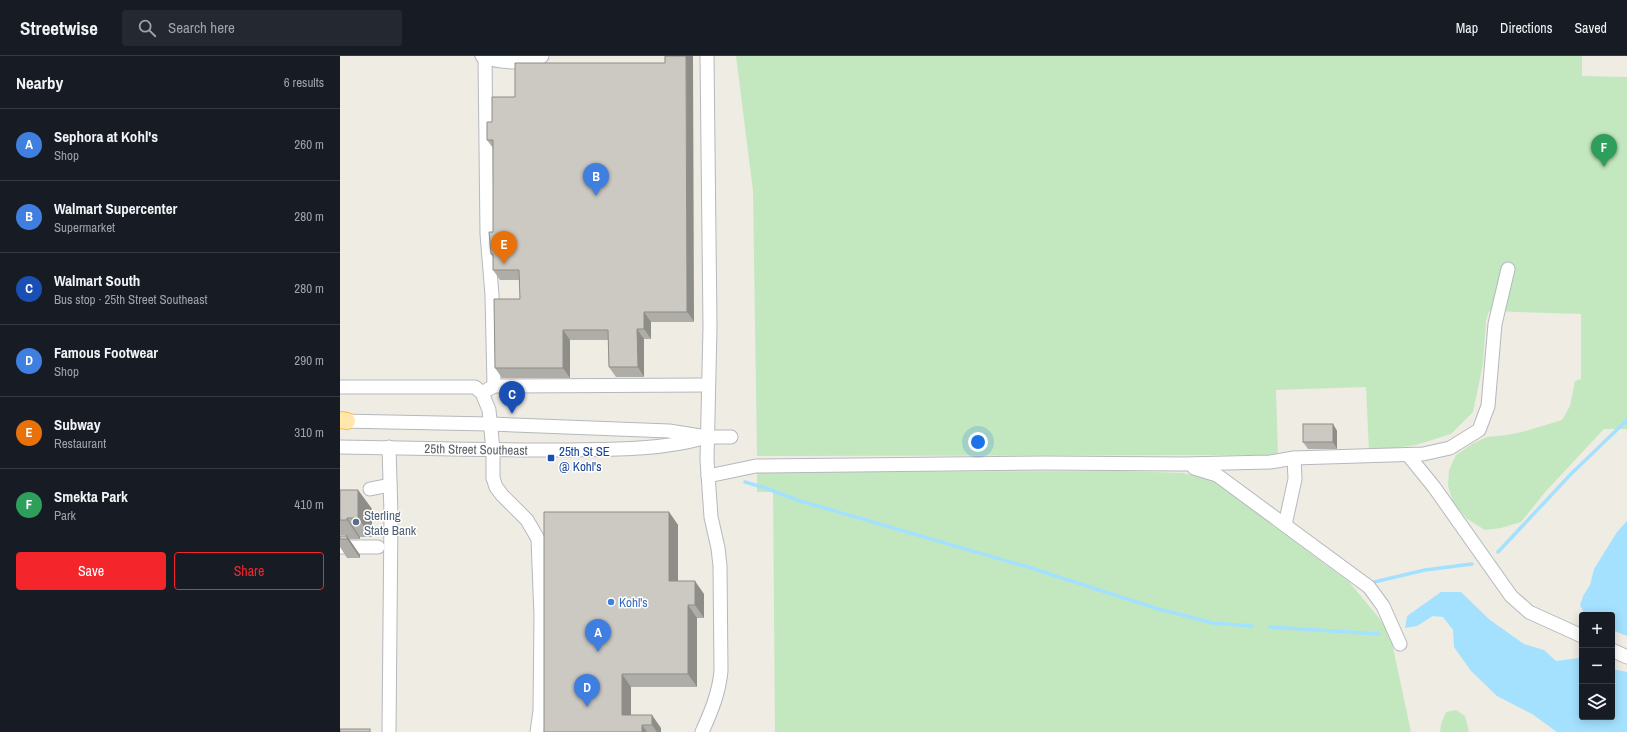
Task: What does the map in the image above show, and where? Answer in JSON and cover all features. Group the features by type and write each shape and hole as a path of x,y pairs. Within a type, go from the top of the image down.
{"street":[{"path":"494,386 492,295 487,234 484,57 495,60 529,62 539,59 542,56"},
{"path":"702,732 720,686 721,671 720,566 718,548 711,516 707,437 710,327 707,56"},
{"path":"708,476 756,466 828,464 1184,464 1270,462 1294,458 1423,454 1450,448 1479,430 1488,406 1495,324 1508,269"},
{"path":"482,393 494,386 708,385"},
{"path":"340,387 475,387 482,393 489,410 493,450 493,478 496,487 502,496 527,520 538,539 541,616 540,711 537,732"},
{"name":"25th Street Southeast","path":"342,421 490,424 669,431 707,437 731,437"},
{"name":"25th Street Southeast","path":"340,447 493,450 596,450 669,446 707,437"},
{"path":"389,448 389,732"},
{"path":"1408,455 1434,487 1511,596 1529,612 1579,635"},
{"path":"1285,525 1295,479 1294,458"},
{"path":"1184,464 1217,475 1369,587 1383,606 1400,644"},
{"path":"370,489 390,485"},
{"path":"340,547 378,546"},
{"path":"1615,651 1627,657"}],"green space":[{"path":"736,56 1582,56 1582,76 1627,77 1627,429 1604,429 1546,491 1521,522 1501,528 1485,530 1467,519 1453,502 1448,486 1449,470 1456,455 1472,444 1487,437 1522,432 1562,420 1570,406 1575,381 1581,379 1581,314 1489,311 1486,321 1483,364 1473,412 1451,434 1416,445 1369,452 1366,387 1276,390 1278,455 757,456 753,191"},
{"path":"1123,471 1183,473 1213,480 1349,582 1380,619 1391,638 1411,732 775,732 773,492 757,492 757,472"},
{"path":"1456,710 1465,716 1469,732 1440,732 1441,724 1446,712"}],"water":[{"path":"1627,521 1627,636 1615,631 1615,612 1584,612 1580,605 1583,596 1590,585 1594,569 1617,532"},
{"path":"1441,592 1461,592 1490,620 1524,644 1544,650 1556,661 1579,658 1579,720 1615,720 1615,670 1627,672 1627,732 1557,732 1532,714 1497,696 1471,671 1454,647 1453,630 1443,617 1433,616 1417,626 1405,628 1407,616"}],"building":[{"path":"665,56 686,56 687,312 644,312 644,329 637,329 638,367 609,367 608,330 563,330 563,368 495,368 494,299 520,299 519,270 493,270 493,254 491,254 489,232 493,232 493,140 487,140 487,122 492,122 492,97 515,97 515,63 665,63"},
{"path":"1303,424 1333,424 1333,442 1303,442"},
{"path":"340,490 358,490 358,518 347,518 347,520 340,520"},
{"path":"544,512 669,512 669,581 695,581 695,605 688,605 688,674 622,674 622,715 652,715 652,725 642,725 642,732 544,732"},
{"path":"340,536 347,536 347,539 340,539"},
{"path":"340,729 370,729 370,732 340,732"}],"waterway":[{"path":"1498,552 1571,474 1627,420"},
{"path":"745,482 797,500 1031,568 1155,608 1213,623 1252,626"},
{"path":"1374,582 1425,570 1472,564"},
{"path":"1270,627 1379,634"}],"place":[{"name":"Smekta Park","path":"1604,167"},
{"name":"Walmart Supercenter","path":"596,196"},
{"name":"Subway","path":"504,264"},
{"name":"Walmart South","path":"512,414"},
{"name":"25th St SE @ Kohl's","path":"551,458"},
{"name":"Sterling State Bank","path":"356,522"},
{"name":"Kohl's","path":"611,602"},
{"name":"Sephora at Kohl's","path":"598,652"},
{"name":"Famous Footwear","path":"587,707"}]}
